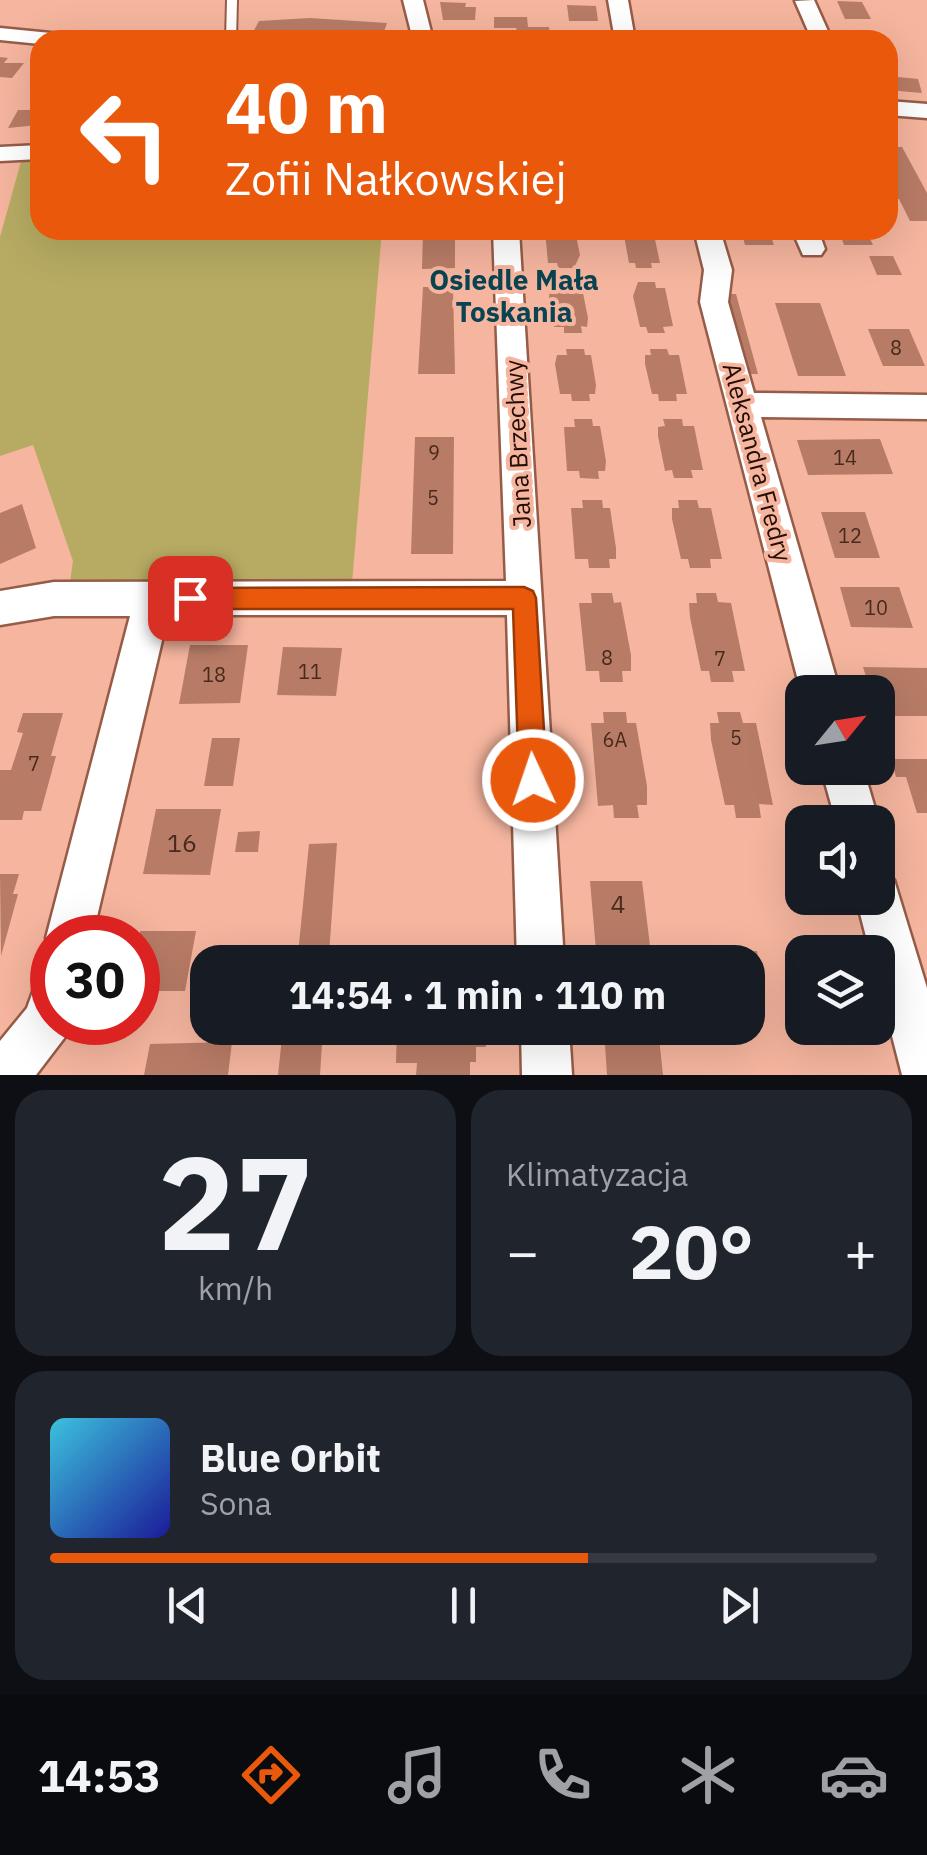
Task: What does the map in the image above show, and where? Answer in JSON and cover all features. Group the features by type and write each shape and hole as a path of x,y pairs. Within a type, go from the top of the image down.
{"street":[{"path":"413,0 420,30"},
{"path":"618,0 623,30"},
{"path":"805,2 818,30"},
{"path":"0,34 30,37"},
{"path":"898,109 927,111"},
{"path":"0,154 30,152"},
{"name":"Jana Brzechwy","path":"506,240 541,945"},
{"name":"Aleksandra Fredry","path":"710,240 718,270 714,302 817,675"},
{"path":"742,405 927,407"},
{"path":"0,608 54,599 524,598"},
{"path":"75,915 153,599"},
{"path":"883,915 926,1075"},
{"path":"5,1075 30,1043"},
{"path":"545,1045 547,1075"}],"lane":[{"path":"231,30 232,0"}],"shaded area":[{"path":"22,158 30,158 30,240 381,240 352,583 70,582 73,561 33,445 0,456 0,237"}],"building":[{"path":"837,1 862,2 871,19 845,19"},
{"path":"440,2 476,7 475,20 443,20"},
{"path":"567,5 596,6 598,21 569,21"},
{"path":"494,17 527,17 528,27 549,30 517,30 494,28"},
{"path":"310,18 387,23 385,30 254,30 259,21"},
{"path":"0,57 8,58 4,63 24,63 12,78 0,77"},
{"path":"898,77 918,79 922,93 898,91"},
{"path":"18,110 30,110 30,126 8,128"},
{"path":"898,147 902,147 927,193 927,221 910,221 899,199"},
{"path":"423,240 455,240 455,268 422,269"},
{"path":"546,240 577,240 580,255 574,268 558,268 557,263 548,263"},
{"path":"625,240 655,240 660,263 651,263 652,268 636,268 635,263 629,263"},
{"path":"744,240 772,240 774,245 745,245"},
{"path":"842,240 871,240 873,245 844,245"},
{"path":"869,256 893,256 902,275 877,275"},
{"path":"559,282 576,282 576,288 582,288 588,318 587,327 581,326 582,333 564,333 564,327 554,327 550,288 560,288"},
{"path":"638,282 655,282 656,288 665,288 673,326 663,327 665,333 648,333 646,327 640,327 633,296"},
{"path":"423,287 453,287 455,374 418,374"},
{"path":"718,294 736,294 758,374 739,374"},
{"path":"775,303 820,303 846,376 798,376"},
{"path":"868,329 909,329 925,366 883,366"},
{"path":"566,349 584,349 585,355 591,355 596,385 595,394 589,394 590,401 572,401 571,394 560,394 555,364 557,355 567,355"},
{"path":"650,349 667,349 669,355 679,355 687,394 676,394 677,401 659,401 658,394 652,394 645,364"},
{"path":"574,419 592,419 593,426 600,426 606,461 605,471 598,471 599,479 580,478 579,471 567,471 564,427 575,427"},
{"path":"663,419 682,419 683,426 694,426 703,470 691,470 693,478 674,478 672,470 665,471 658,436 658,427 665,426"},
{"path":"415,437 454,437 453,554 411,554"},
{"path":"880,439 893,474 808,475 797,440"},
{"path":"582,500 602,500 603,508 610,508 616,559 609,559 610,568 589,568 588,559 575,559 571,508 583,508"},
{"path":"678,500 697,500 699,508 711,508 722,559 710,559 711,568 690,568 688,559 681,559 672,519 672,508 679,508"},
{"path":"22,504 36,548 0,564 0,513"},
{"path":"821,512 865,512 880,558 835,558"},
{"path":"840,587 899,587 913,628 851,627"},
{"path":"591,593 612,593 614,603 621,602 631,655 631,671 622,671 623,682 600,682 599,671 586,671 579,603 592,603"},
{"path":"696,593 716,593 718,602 731,603 745,671 732,671 734,682 711,682 709,671 701,671 689,603 697,603"},
{"path":"190,645 248,645 240,703 179,704"},
{"path":"283,647 342,648 336,696 277,695"},
{"path":"863,667 927,668 927,716 895,716 895,675 866,675"},
{"path":"603,712 626,712 627,723 636,723 647,786 647,805 637,805 639,818 614,818 613,805 598,806 591,723 604,723"},
{"path":"717,712 740,712 743,723 756,723 773,805 759,804 761,818 736,818 734,805 725,805 711,740 710,723 719,723"},
{"path":"23,713 63,713 51,756 56,756 41,811 24,811 22,820 0,820 0,770 11,770 23,733 17,732"},
{"path":"212,738 240,738 233,786 204,786"},
{"path":"895,759 927,759 927,813 917,813 906,777 896,777"},
{"path":"156,809 221,809 210,875 143,874"},
{"path":"260,831 258,852 235,852 238,832"},
{"path":"337,843 330,945 299,945 309,844"},
{"path":"0,874 19,874 13,894 18,894 1,956"},
{"path":"590,881 642,881 650,945 596,945"},
{"path":"160,931 196,931 193,945 190,945 185,991 160,991"},
{"path":"150,1045 232,1045 228,1075 144,1075"},
{"path":"281,1045 322,1045 320,1075 278,1075"},
{"path":"397,1045 486,1045 476,1047 476,1062 470,1062 470,1075 416,1075 417,1063 396,1063"},
{"path":"605,1045 660,1045 663,1075 607,1075"}],"district":[{"name":"Osiedle Mała Toskania","path":"514,295"}],"route":[{"path":"190,598 524,598 533,780"}]}
